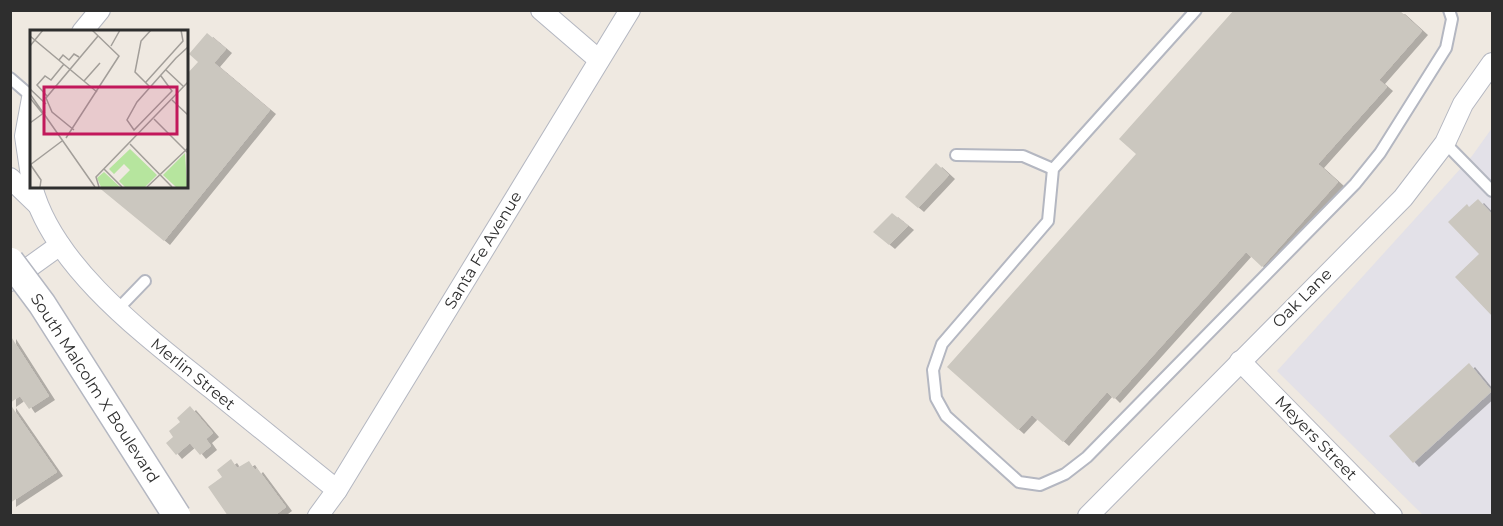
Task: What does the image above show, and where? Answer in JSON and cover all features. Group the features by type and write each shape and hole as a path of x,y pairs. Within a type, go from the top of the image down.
{"street":[{"path":"84,30 100,10"},
{"path":"541,10 599,60"},
{"name":"Santa Fe Avenue","path":"318,516 337,490 630,10"},
{"name":"Oak Lane","path":"1088,516 1403,198 1444,143 1463,104 1492,63"},
{"path":"30,108 25,136 30,171"},
{"path":"10,178 39,206"},
{"path":"33,188 39,206"},
{"name":"Merlin Street","path":"39,206 60,244 117,310 337,490"},
{"path":"10,281 60,244"},
{"name":"South Malcolm X Boulevard","path":"10,261 42,304 177,516"},
{"name":"Meyers Street","path":"1240,361 1392,516"}],"lane":[{"path":"1196,10 1053,169 1048,221 942,344 933,370 936,398 946,416 1019,482 1040,485 1065,474 1087,457 1355,183 1380,153 1446,48 1452,19 1449,10"},
{"path":"10,78 30,95"},
{"path":"1444,143 1492,191"},
{"path":"956,155 1023,156 1053,169"},
{"path":"117,310 145,281"}],"shaded area":[{"path":"1492,128 1492,515 1423,515 1277,371 1472,156"}],"building":[{"path":"1234,10 1399,10 1422,31 1379,80 1387,87 1318,164 1338,182 1262,267 1246,252 1114,399 1107,392 1063,442 1032,415 1018,430 947,367 1136,154 1119,139"},
{"path":"207,33 226,49 214,63 270,110 164,241 99,188 188,188 188,73 198,62 189,54"},
{"path":"936,163 949,175 918,208 905,197"},
{"path":"1478,199 1492,214 1492,316 1455,277 1479,254 1448,222 1467,204 1469,207"},
{"path":"892,213 908,226 889,245 873,232"},
{"path":"10,335 49,396 29,409 20,396 10,403"},
{"path":"1469,363 1492,391 1413,463 1389,436"},
{"path":"10,404 57,472 10,503"},
{"path":"190,406 213,433 206,439 211,446 200,455 190,443 176,455 166,443 173,437 169,431 180,422 177,418"},
{"path":"231,459 237,468 249,461 255,470 257,468 286,507 274,516 228,516 208,487 222,477 217,470"}]}
